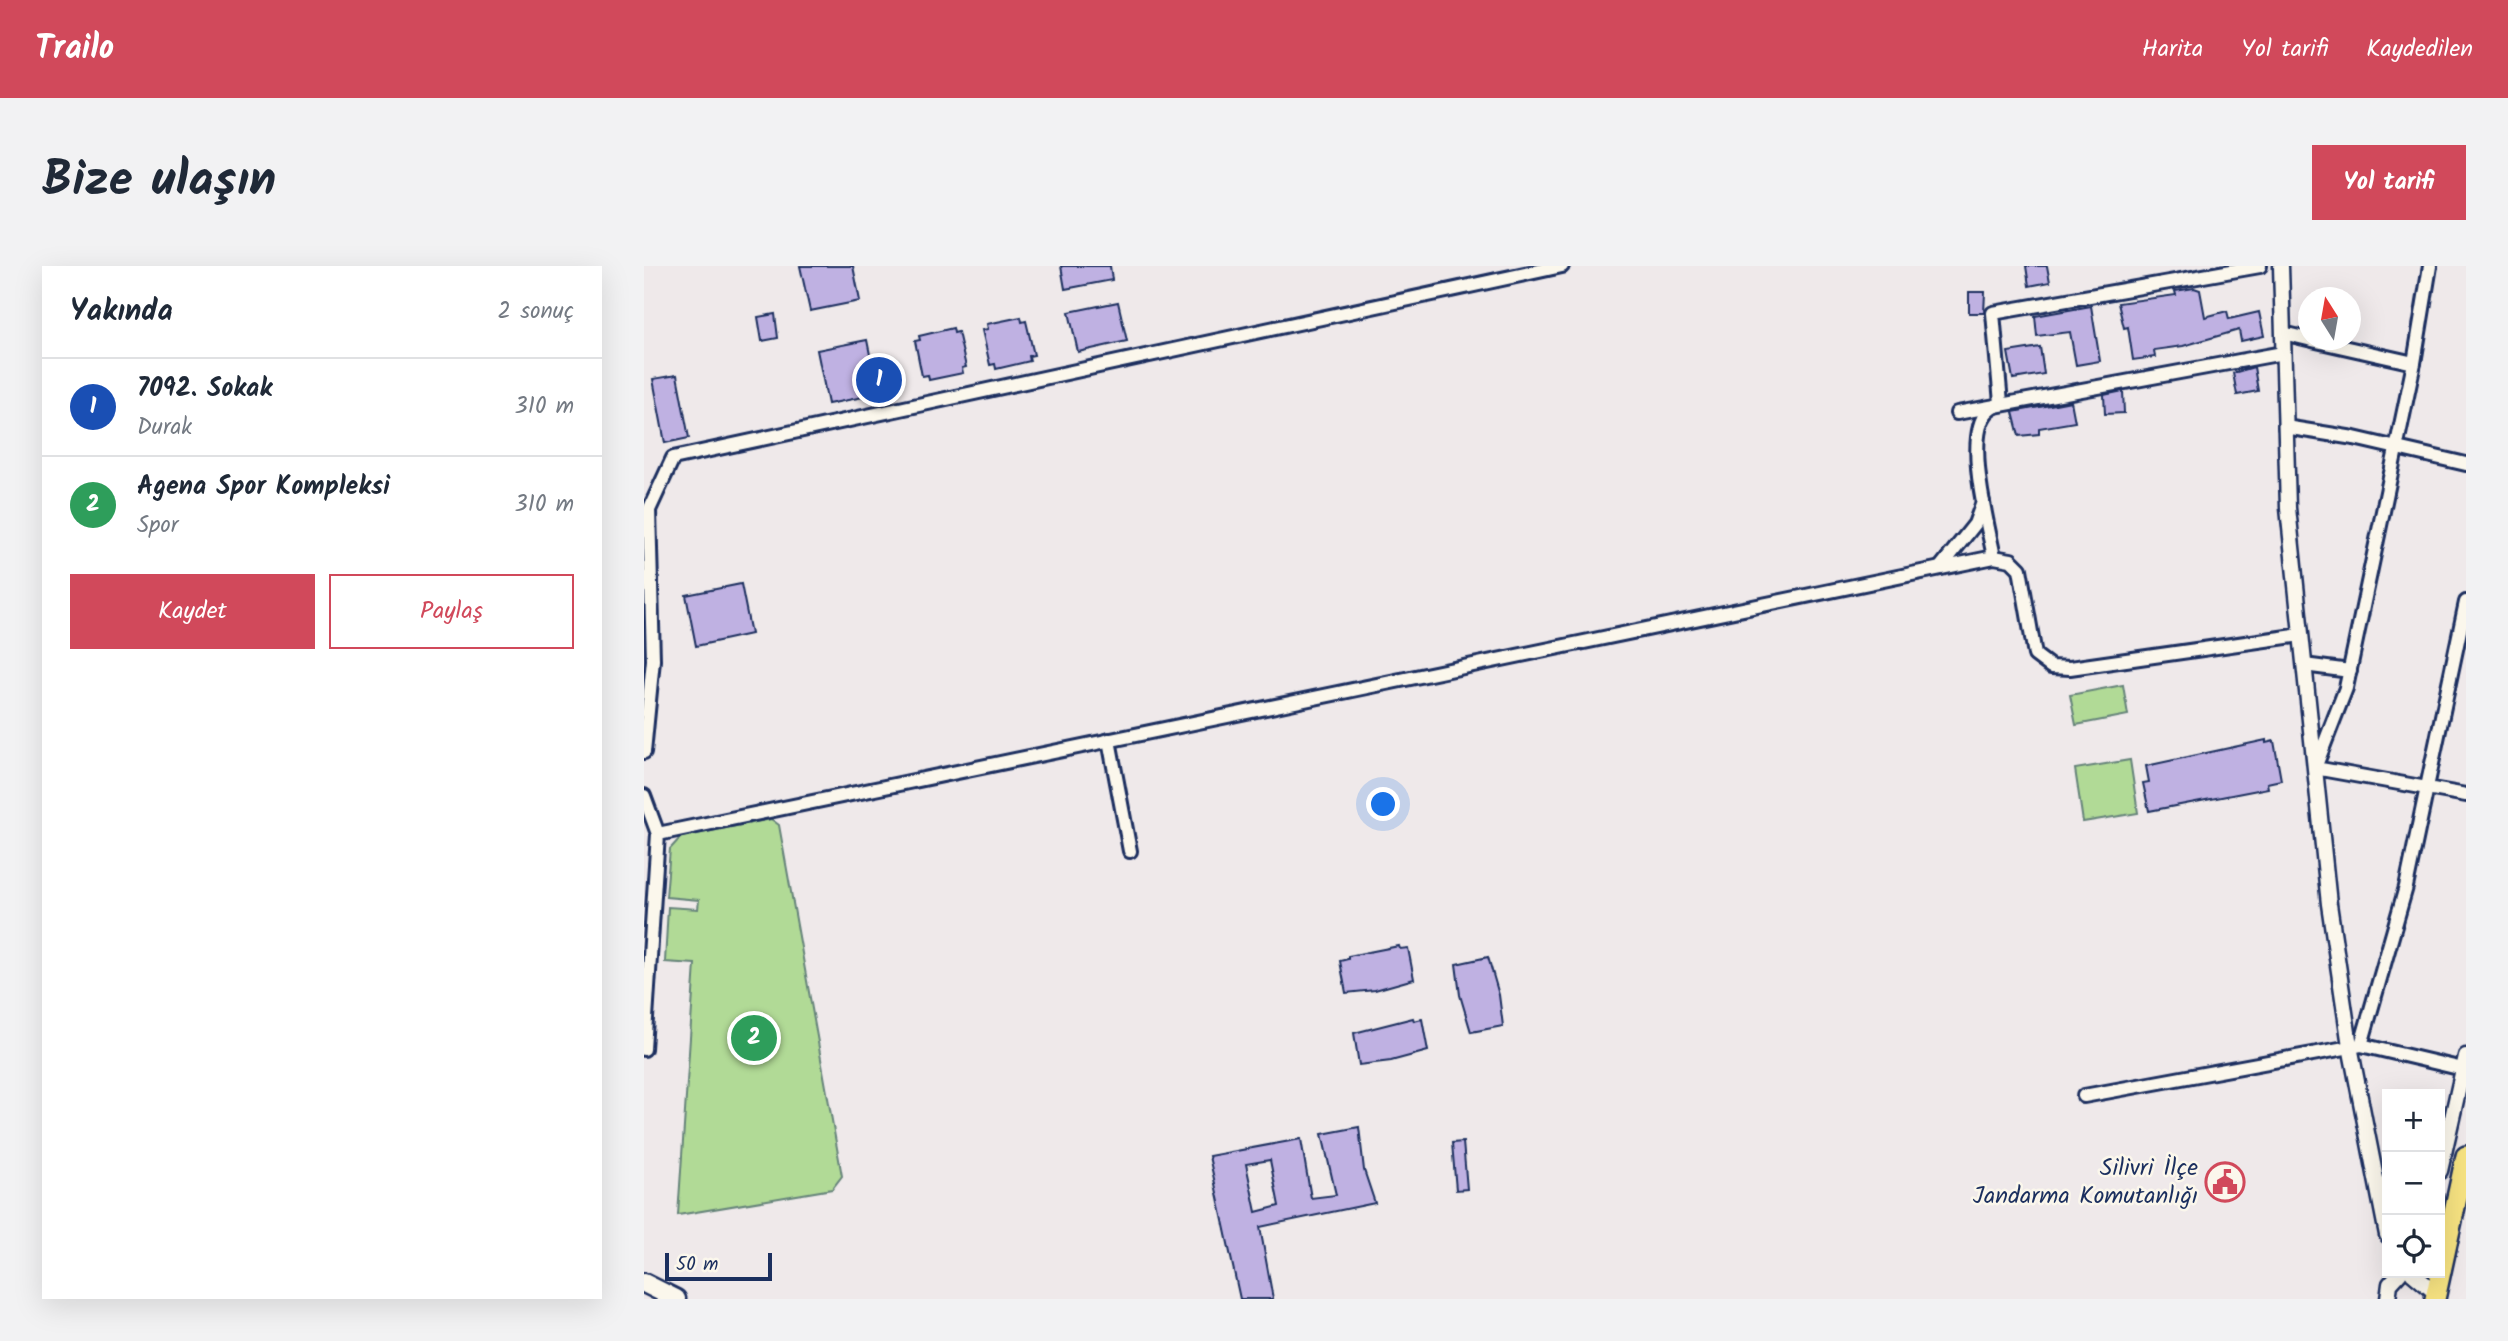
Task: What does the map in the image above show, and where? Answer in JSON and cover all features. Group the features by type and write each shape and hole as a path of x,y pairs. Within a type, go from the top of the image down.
{"highway":[{"path":"2436,1296 2466,1156"}],"main road":[{"path":"644,1283 676,1299"}],"street":[{"path":"1482,266 1483,281"},
{"path":"644,752 653,660 649,510 673,458 1483,281 1502,272 1562,266"},
{"path":"2001,403 1993,313 2260,266"},
{"path":"2281,266 2288,508 2329,904 2356,1045 2384,1215"},
{"path":"2315,768 2350,671 2414,363 2430,266"},
{"path":"2283,333 2298,336"},
{"path":"2358,350 2414,363"},
{"path":"1957,413 2283,353"},
{"path":"1994,557 1984,501 1978,439 1988,411 2001,403"},
{"path":"2285,427 2396,447 2466,464"},
{"path":"1940,568 1975,524 1984,501"},
{"path":"658,835 1994,557 2011,560 2020,569 2035,655 2051,667 2070,668 2301,635"},
{"path":"2356,1045 2406,887 2466,602"},
{"path":"2304,665 2350,671"},
{"path":"1108,740 1130,851"},
{"path":"2315,768 2466,795"},
{"path":"644,796 658,835 644,1049"},
{"path":"2084,1096 2356,1045 2465,1063 2444,1152"},
{"path":"2388,1299 2390,1284 2395,1278"},
{"path":"2417,1278 2436,1296"}],"green space":[{"path":"2123,685 2128,715 2076,725 2070,695"},
{"path":"2130,760 2138,813 2083,822 2075,769"},
{"path":"771,819 779,825 842,1176 832,1189 678,1215 695,964 665,962 668,907 698,909 699,900 666,897 670,849 681,837"}],"building":[{"path":"800,266 853,266 860,301 810,311"},
{"path":"1061,266 1110,266 1112,280 1065,289"},
{"path":"2026,266 2047,266 2050,282 2029,286"},
{"path":"2194,288 2200,290 2205,317 2227,311 2229,319 2259,312 2264,336 2241,341 2239,330 2183,346 2154,350 2155,357 2133,360 2128,327 2124,328 2118,303 2176,295 2175,291"},
{"path":"1969,292 1985,292 1984,313 1969,313"},
{"path":"1118,302 1127,341 1078,352 1069,312"},
{"path":"2091,306 2100,361 2076,365 2070,332 2037,336 2035,316"},
{"path":"775,314 778,338 762,341 758,317"},
{"path":"1021,317 1022,322 1026,321 1034,355 1029,356 1030,361 996,369 995,364 990,365 982,330 988,329 987,324"},
{"path":"953,328 954,333 958,332 966,367 962,368 963,373 929,380 928,375 922,376 915,341 920,340 919,336"},
{"path":"867,340 878,394 828,404 817,350"},
{"path":"2040,347 2044,374 2013,379 2008,352"},
{"path":"2254,367 2258,391 2237,395 2233,373"},
{"path":"677,375 689,438 665,443 653,379"},
{"path":"2123,391 2124,413 2105,414 2104,395"},
{"path":"2071,401 2075,422 2039,428 2039,434 2019,436 2013,412"},
{"path":"741,584 751,634 696,646 686,595"},
{"path":"2266,740 2266,743 2274,741 2281,780 2267,783 2268,788 2149,811 2143,783 2149,782 2146,766"},
{"path":"1399,946 1400,949 1408,948 1414,979 1375,990 1346,993 1340,961 1348,959 1348,956"},
{"path":"1488,957 1499,995 1503,1026 1471,1032 1460,995 1456,964"},
{"path":"1413,1018 1414,1021 1422,1019 1428,1051 1391,1061 1359,1065 1354,1033"},
{"path":"1359,1127 1364,1170 1375,1203 1260,1227 1273,1299 1240,1299 1209,1156 1301,1139 1311,1198 1336,1195 1322,1134","holes":["1270,1160 1279,1206 1256,1212 1246,1164"]},
{"path":"1463,1142 1467,1189 1456,1190 1452,1143"}],"place":[{"name":"7092. Sokak","path":"879,380"},
{"name":"Agena Spor Kompleksi","path":"754,1038"},
{"name":"Silivri İlçe Jandarma Komutanlığı","path":"2225,1182"}]}
